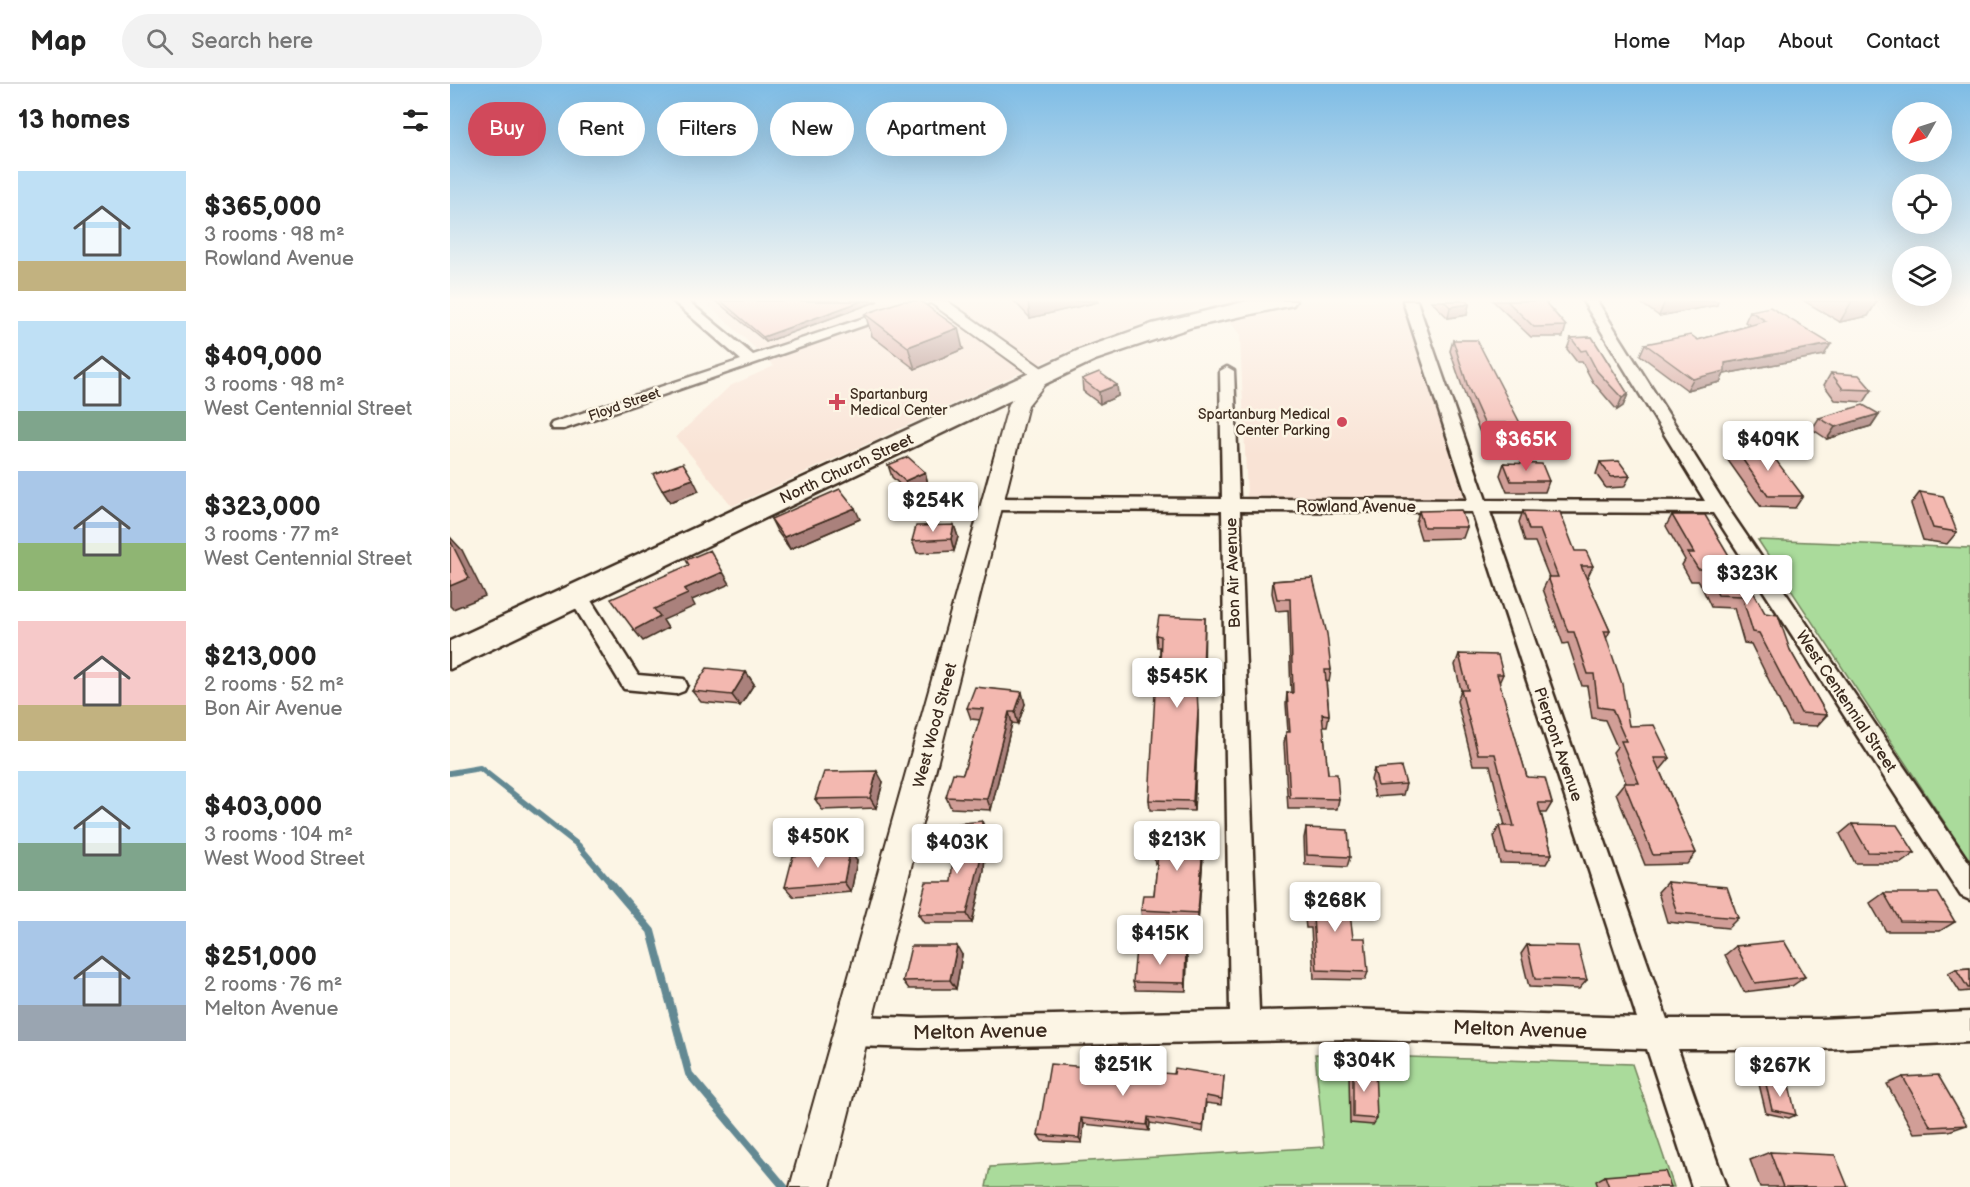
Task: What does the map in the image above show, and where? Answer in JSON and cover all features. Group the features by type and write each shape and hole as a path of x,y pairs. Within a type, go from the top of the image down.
{"main road":[{"name":"North Church Street","path":"455,652 1094,352"}],"street":[{"path":"741,352 751,361"},
{"name":"Floyd Street","path":"558,426 776,352"},
{"path":"1010,352 1043,375"},
{"name":"Pierpont Avenue","path":"1427,352 1708,1187"},
{"name":"West Centennial Street","path":"1622,352 1718,507 1970,887"},
{"name":"Bon Air Avenue","path":"1227,371 1245,1026"},
{"name":"West Wood Street","path":"810,1187 1019,404 1043,375"},
{"name":"Rowland Avenue","path":"994,504 1718,507"},
{"path":"578,596 632,683 676,685"},
{"name":"Melton Avenue","path":"853,1031 920,1033 1245,1026 1427,1025 1657,1034 1820,1034 1970,1027"}],"shaded area":[{"name":"Spartanburg Medical Center","path":"760,352 1065,352 732,506 676,437 730,386 774,366"},
{"name":"Spartanburg Medical Center","path":"1241,352 1418,352 1465,500 1247,497"}],"green space":[{"path":"1758,540 1970,548 1970,861"},
{"path":"1315,1054 1632,1064 1674,1187 986,1187 990,1167 1324,1147"}],"building":[{"path":"1457,352 1483,352 1520,423 1484,423 1468,387"},
{"path":"1587,352 1602,352 1628,394 1622,398 1597,371"},
{"path":"1657,352 1784,352 1725,363 1725,371 1693,379"},
{"path":"1099,372 1117,385 1099,392 1082,379"},
{"path":"1831,373 1859,375 1872,390 1843,389"},
{"path":"1863,405 1879,414 1835,427 1819,418"},
{"path":"1734,447 1766,447 1803,496 1768,496"},
{"path":"908,457 925,472 905,481 888,465"},
{"path":"1619,461 1630,476 1611,477 1600,462"},
{"path":"683,463 693,479 662,490 653,474"},
{"path":"1504,463 1542,464 1549,481 1511,481"},
{"path":"840,489 855,508 784,537 771,519"},
{"path":"1920,492 1943,496 1957,532 1933,528"},
{"path":"1461,510 1467,527 1424,527 1419,511"},
{"path":"1523,511 1560,512 1575,551 1586,551 1593,566 1581,566 1610,631 1604,631 1622,684 1629,726 1654,725 1670,758 1654,758 1696,853 1653,855 1624,783 1639,783 1621,741 1626,741 1612,709 1598,707 1594,674 1588,674 1574,632 1568,632 1548,577 1558,577 1540,530 1529,530"},
{"path":"1672,515 1705,515 1737,569 1740,568 1765,613 1778,615 1790,650 1827,715 1801,713 1759,633 1753,632 1742,596 1718,595 1706,569 1698,569 1688,553 1694,553"},
{"path":"954,525 951,539 912,541 916,526"},
{"path":"450,540 469,578 450,586"},
{"path":"710,550 723,572 684,589 688,594 654,609 660,616 634,630 611,599 689,565 686,560"},
{"path":"1313,578 1327,634 1331,670 1325,670 1329,715 1322,714 1328,774 1337,774 1339,799 1290,798 1286,732 1290,732 1287,692 1293,693 1290,599 1277,599 1273,581"},
{"path":"1159,616 1205,618 1203,669 1196,669 1198,710 1193,801 1149,800 1155,693 1159,693 1161,636 1156,635"},
{"path":"1459,654 1498,655 1503,674 1497,674 1527,777 1545,778 1552,803 1538,803 1552,854 1506,853 1499,826 1514,826 1495,754 1478,754 1461,690 1468,690"},
{"path":"707,668 746,672 732,695 692,691"},
{"path":"975,687 1022,692 1015,712 1009,712 987,799 946,797 953,773 963,774 983,709 967,708"},
{"path":"1401,767 1406,784 1378,786 1374,769"},
{"path":"877,771 870,798 815,799 824,772"},
{"path":"982,821 980,861 967,914 918,914 926,882 951,882 955,824"},
{"path":"1852,824 1897,825 1915,853 1868,852"},
{"path":"1158,828 1204,832 1198,913 1141,910 1143,895 1154,895 1158,854 1154,854"},
{"path":"1306,828 1348,830 1350,857 1307,855"},
{"path":"850,851 844,882 785,887 793,856"},
{"path":"1667,882 1727,887 1738,918 1677,913"},
{"path":"1347,890 1353,938 1365,938 1368,972 1317,970 1313,918 1307,918 1305,891"},
{"path":"1884,893 1938,893 1955,922 1900,921"},
{"path":"1784,941 1805,977 1755,983 1736,946"},
{"path":"1527,945 1578,946 1587,980 1535,979"},
{"path":"911,946 957,946 950,980 903,981"},
{"path":"1136,948 1186,949 1185,983 1133,982"},
{"path":"1970,968 1970,988 1968,988 1956,969"},
{"path":"1050,1064 1174,1074 1175,1068 1224,1076 1222,1099 1206,1096 1203,1126 1148,1117 1147,1125 1081,1118 1079,1138 1038,1135"},
{"path":"1353,1065 1375,1068 1377,1119 1353,1117"},
{"path":"1938,1075 1967,1125 1931,1127 1903,1077"},
{"path":"1765,1080 1789,1085 1796,1115 1772,1110"},
{"path":"1770,1152 1835,1155 1848,1187 1783,1187"},
{"path":"1665,1171 1671,1187 1609,1187 1605,1176"}],"waterway":[{"path":"450,773 480,768 578,845 612,885"},
{"path":"611,884 651,931 689,1074 784,1187"}],"place":[{"name":"Spartanburg Medical Center","path":"837,402"},
{"name":"Spartanburg Medical Center Parking","path":"1342,422"}]}
